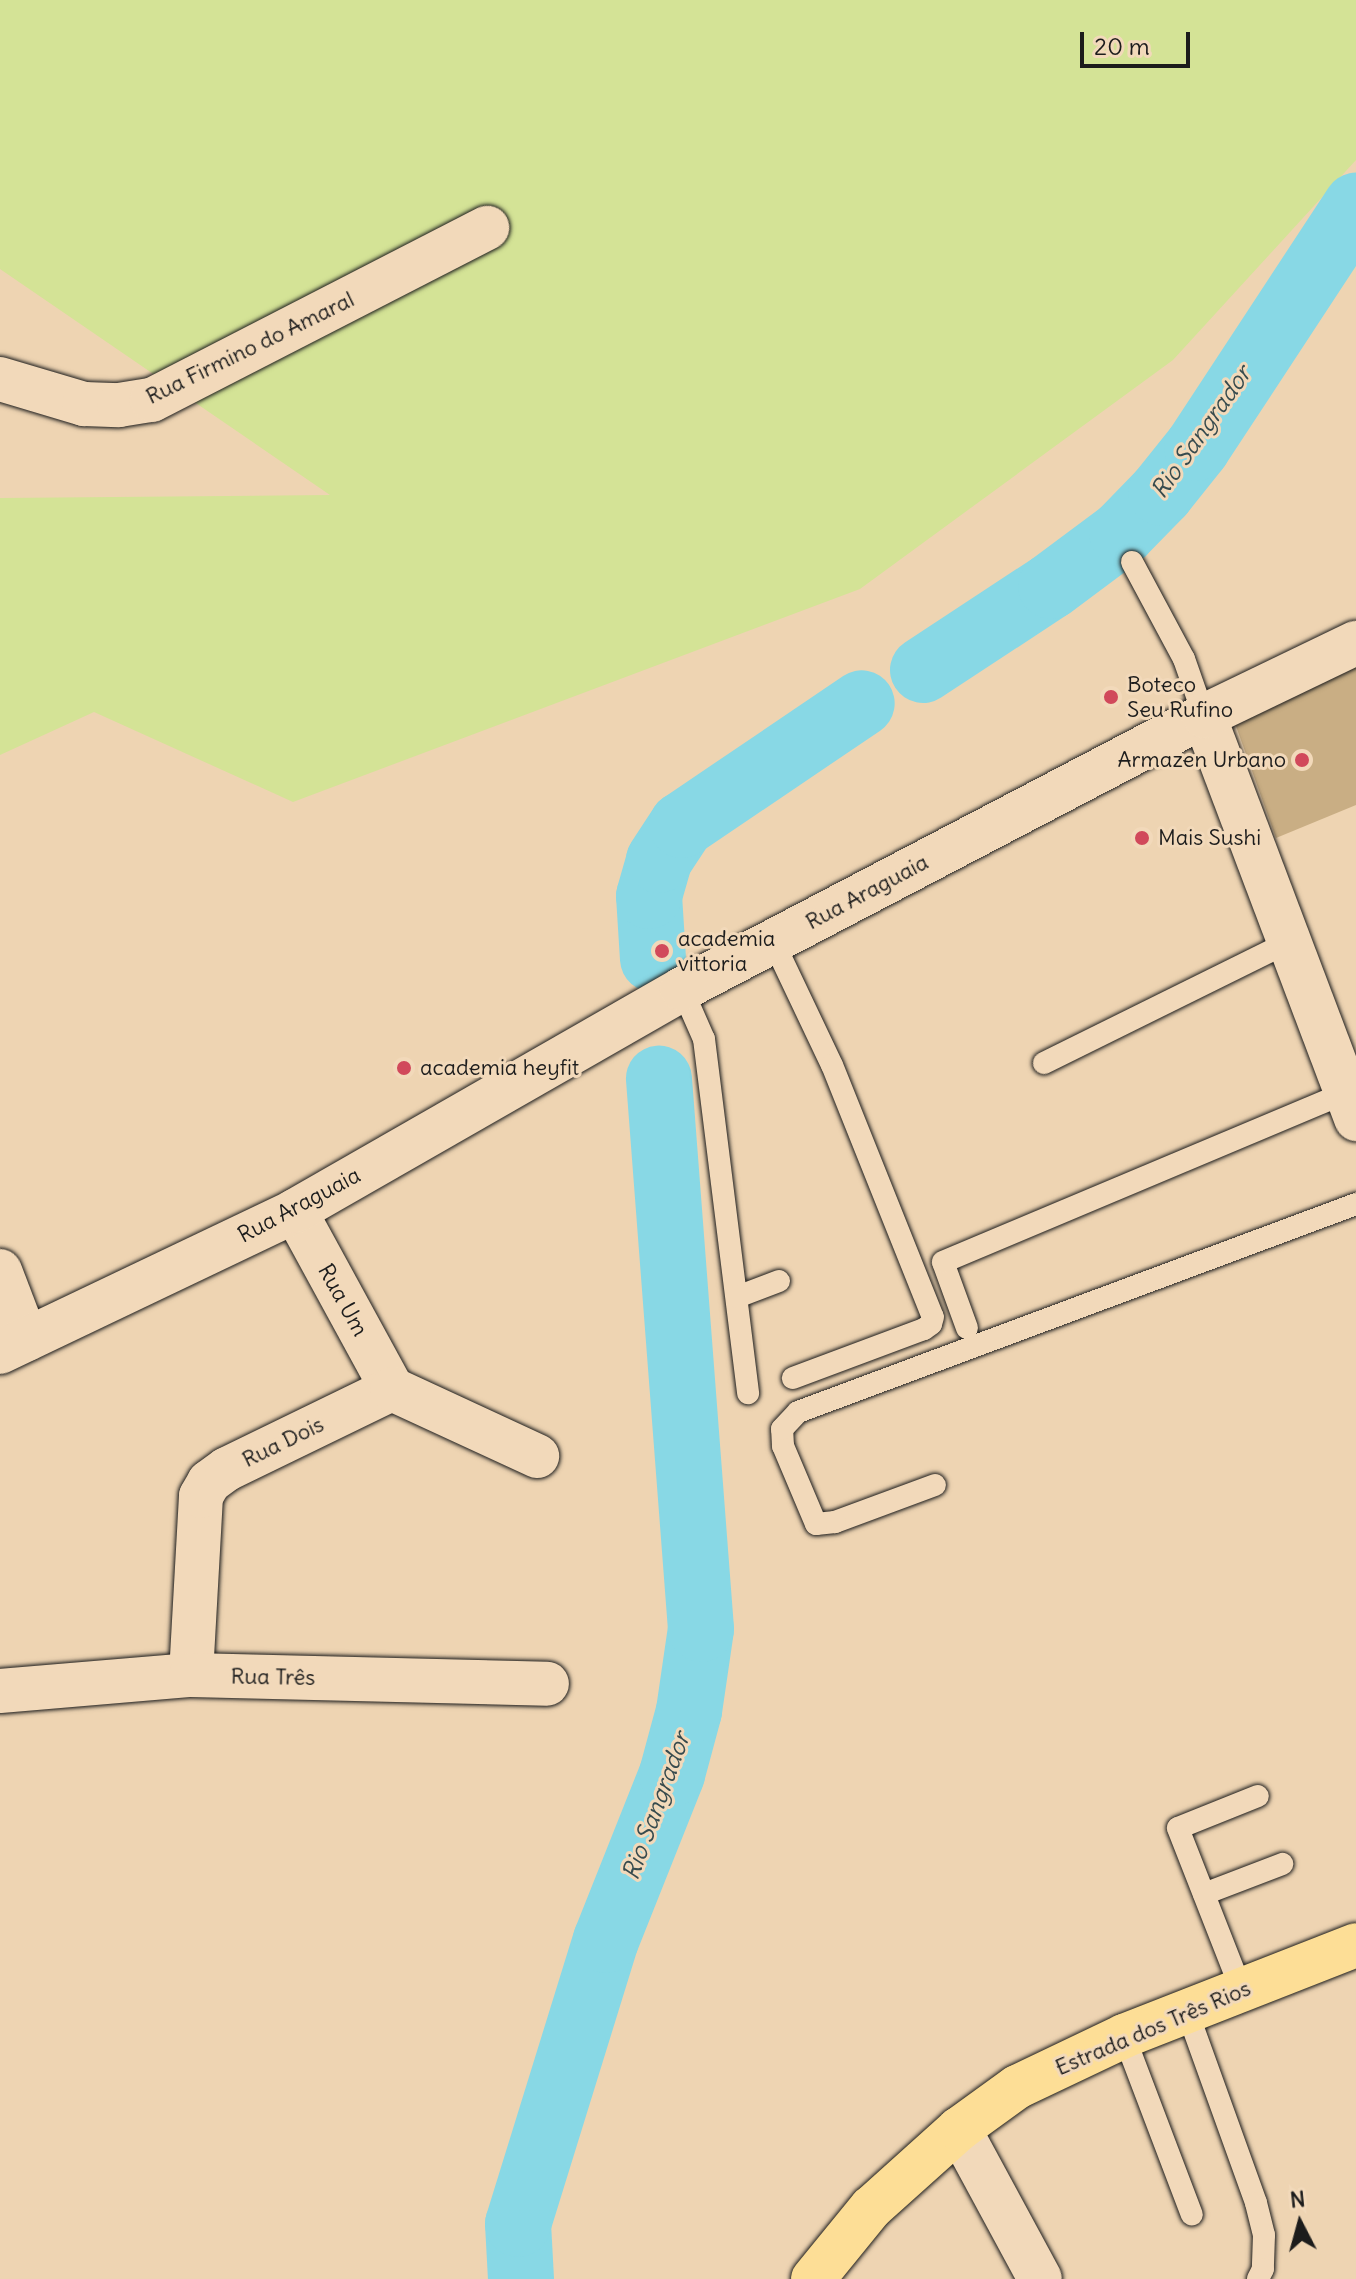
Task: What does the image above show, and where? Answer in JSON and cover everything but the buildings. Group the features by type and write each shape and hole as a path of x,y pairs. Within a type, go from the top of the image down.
{"main road":[{"name":"Estrada dos Três Rios","path":"813,2279 871,2208 959,2129 1017,2087 1124,2036 1356,1945"}],"street":[{"name":"Rua Firmino do Amaral","path":"0,379 84,404 119,405 152,400 487,228"},
{"name":"Rua Araguaia","path":"13,1345 295,1211 682,989 1204,716 1356,643"},
{"path":"1204,716 1351,1106"},
{"name":"Rua Um","path":"295,1211 392,1389"},
{"path":"0,1271 13,1345"},
{"path":"392,1389 537,1456"},
{"name":"Rua Dois","path":"191,1675 198,1517 201,1496 209,1482 227,1469 392,1389"},
{"name":"Rua Três","path":"0,1691 191,1675 547,1684"},
{"path":"959,2129 1040,2279"}],"lane":[{"path":"1132,562 1184,659 1204,716"},
{"path":"773,941 832,1065 933,1317 931,1324 924,1329 793,1378"},
{"path":"1044,1063 1289,942"},
{"path":"682,989 704,1039 748,1393"},
{"path":"967,1328 943,1262 1351,1106"},
{"path":"935,1485 835,1522 816,1524 783,1446 782,1429 798,1412 1356,1204"},
{"path":"737,1297 779,1281"},
{"path":"1241,1989 1178,1828 1258,1796"},
{"path":"1204,1894 1282,1864"},
{"path":"1187,2011 1256,2203 1264,2235 1263,2269 1258,2279"},
{"path":"1124,2036 1192,2215"}],"green space":[{"path":"0,0 1356,0 1356,160 1173,360 860,589 293,802 94,712 0,755 0,498 330,495 0,269"}],"water":[{"path":"562,2082 535,2234 538,2279 502,2279 503,2229 517,2176"}],"waterway":[{"name":"Rio Sangrador","path":"923,670 1051,586 1122,533 1161,493 1197,448 1356,206"},
{"name":"Rio Sangrador","path":"653,959 649,896 659,860 682,825 862,703"},
{"name":"Rio Sangrador","path":"521,2279 518,2224 606,1940 672,1774 689,1711 701,1629 659,1079"}],"place":[{"name":"Boteco Seu Rufino","path":"1111,697"},
{"name":"Armazen Urbano","path":"1302,760"},
{"name":"Mais Sushi","path":"1142,838"},
{"name":"academia vittoria","path":"662,951"},
{"name":"academia heyfit","path":"404,1068"}]}
